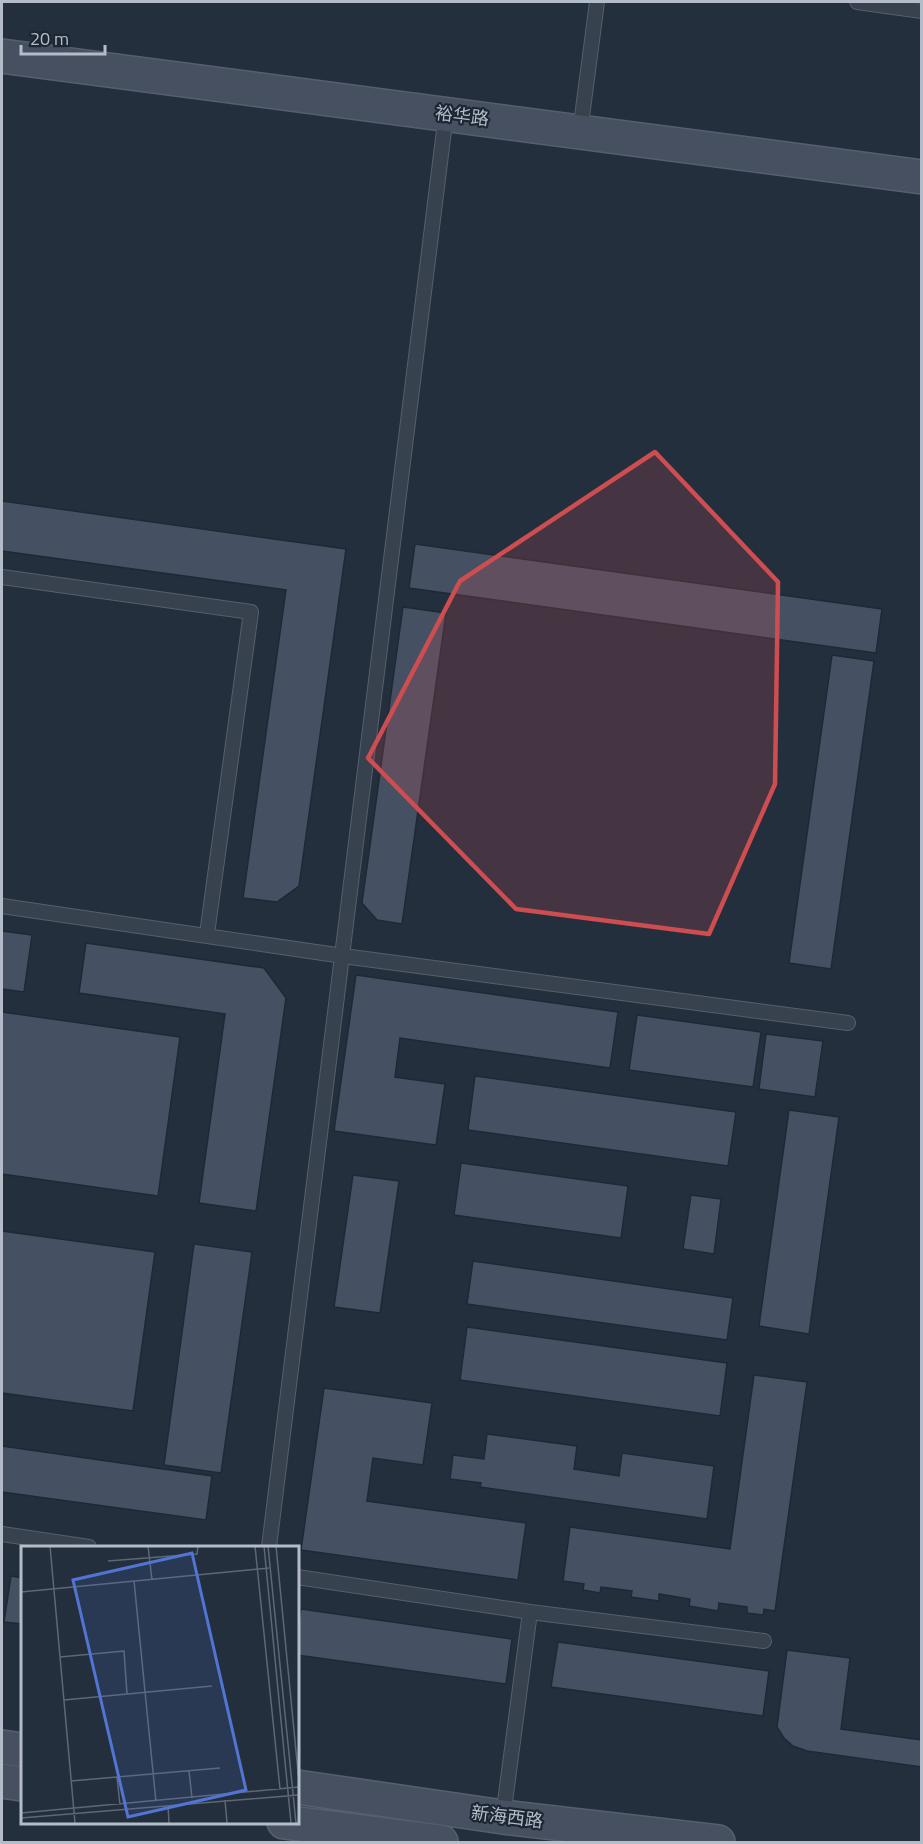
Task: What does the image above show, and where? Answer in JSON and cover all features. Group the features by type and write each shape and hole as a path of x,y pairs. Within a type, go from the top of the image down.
{"street":[{"name":"裕华路","path":"2,56 921,177"},
{"path":"2,1747 21,1750"},
{"path":"2,1781 21,1784"},
{"name":"新海西路","path":"298,1787 503,1817 718,1842"},
{"path":"298,1823 441,1842"}],"lane":[{"path":"580,132 597,2"},
{"path":"857,2 921,11"},
{"path":"269,1546 446,114"},
{"path":"2,577 251,612 207,934"},
{"path":"2,906 207,934 343,956 848,1023"},
{"path":"2,1534 82,1546"},
{"path":"298,1577 530,1612 764,1641"},
{"path":"503,1817 530,1612"}],"highlighted area":[{"path":"655,452 778,582 775,784 709,934 516,909 368,758 460,581"}],"building":[{"path":"2,501 346,549 299,886 277,902 243,898 286,590 2,551"},
{"path":"415,544 882,609 876,653 409,588"},
{"path":"403,607 446,613 402,924 377,920 362,903"},
{"path":"832,655 874,661 831,969 789,963"},
{"path":"2,931 32,935 24,992 2,989"},
{"path":"86,943 264,968 286,998 256,1211 199,1203 225,1014 79,993"},
{"path":"356,975 618,1012 610,1068 400,1038 395,1077 445,1084 436,1145 334,1131"},
{"path":"2,1012 180,1037 158,1196 2,1174"},
{"path":"637,1015 761,1032 753,1087 629,1070"},
{"path":"766,1034 823,1041 815,1097 759,1089"},
{"path":"475,1076 736,1112 728,1166 468,1130"},
{"path":"789,1110 839,1117 809,1334 759,1326"},
{"path":"461,1163 628,1186 621,1238 454,1215"},
{"path":"353,1175 399,1181 380,1313 334,1307"},
{"path":"691,1195 721,1199 714,1254 683,1249"},
{"path":"2,1231 155,1252 133,1411 2,1393"},
{"path":"194,1244 252,1252 221,1473 164,1465"},
{"path":"473,1261 733,1298 727,1340 467,1304"},
{"path":"467,1327 727,1363 720,1416 460,1380"},
{"path":"754,1375 807,1382 775,1611 764,1609 763,1615 747,1613 747,1607 719,1603 718,1611 689,1606 690,1599 659,1594 659,1601 631,1597 632,1591 601,1587 600,1593 583,1590 584,1584 563,1581 570,1527 730,1549"},
{"path":"324,1388 432,1403 423,1465 373,1458 367,1501 526,1523 518,1580 301,1550"},
{"path":"487,1434 577,1446 574,1469 619,1476 622,1453 714,1466 707,1519 480,1487 481,1483 450,1479 453,1455 484,1459"},
{"path":"2,1446 212,1476 206,1520 2,1492"},
{"path":"11,1576 21,1578 21,1624 4,1622"},
{"path":"301,1609 512,1639 506,1684 298,1655"},
{"path":"558,1642 769,1671 763,1716 551,1687"},
{"path":"787,1650 850,1658 841,1729 922,1740 922,1767 807,1751 793,1746 777,1727"}]}
